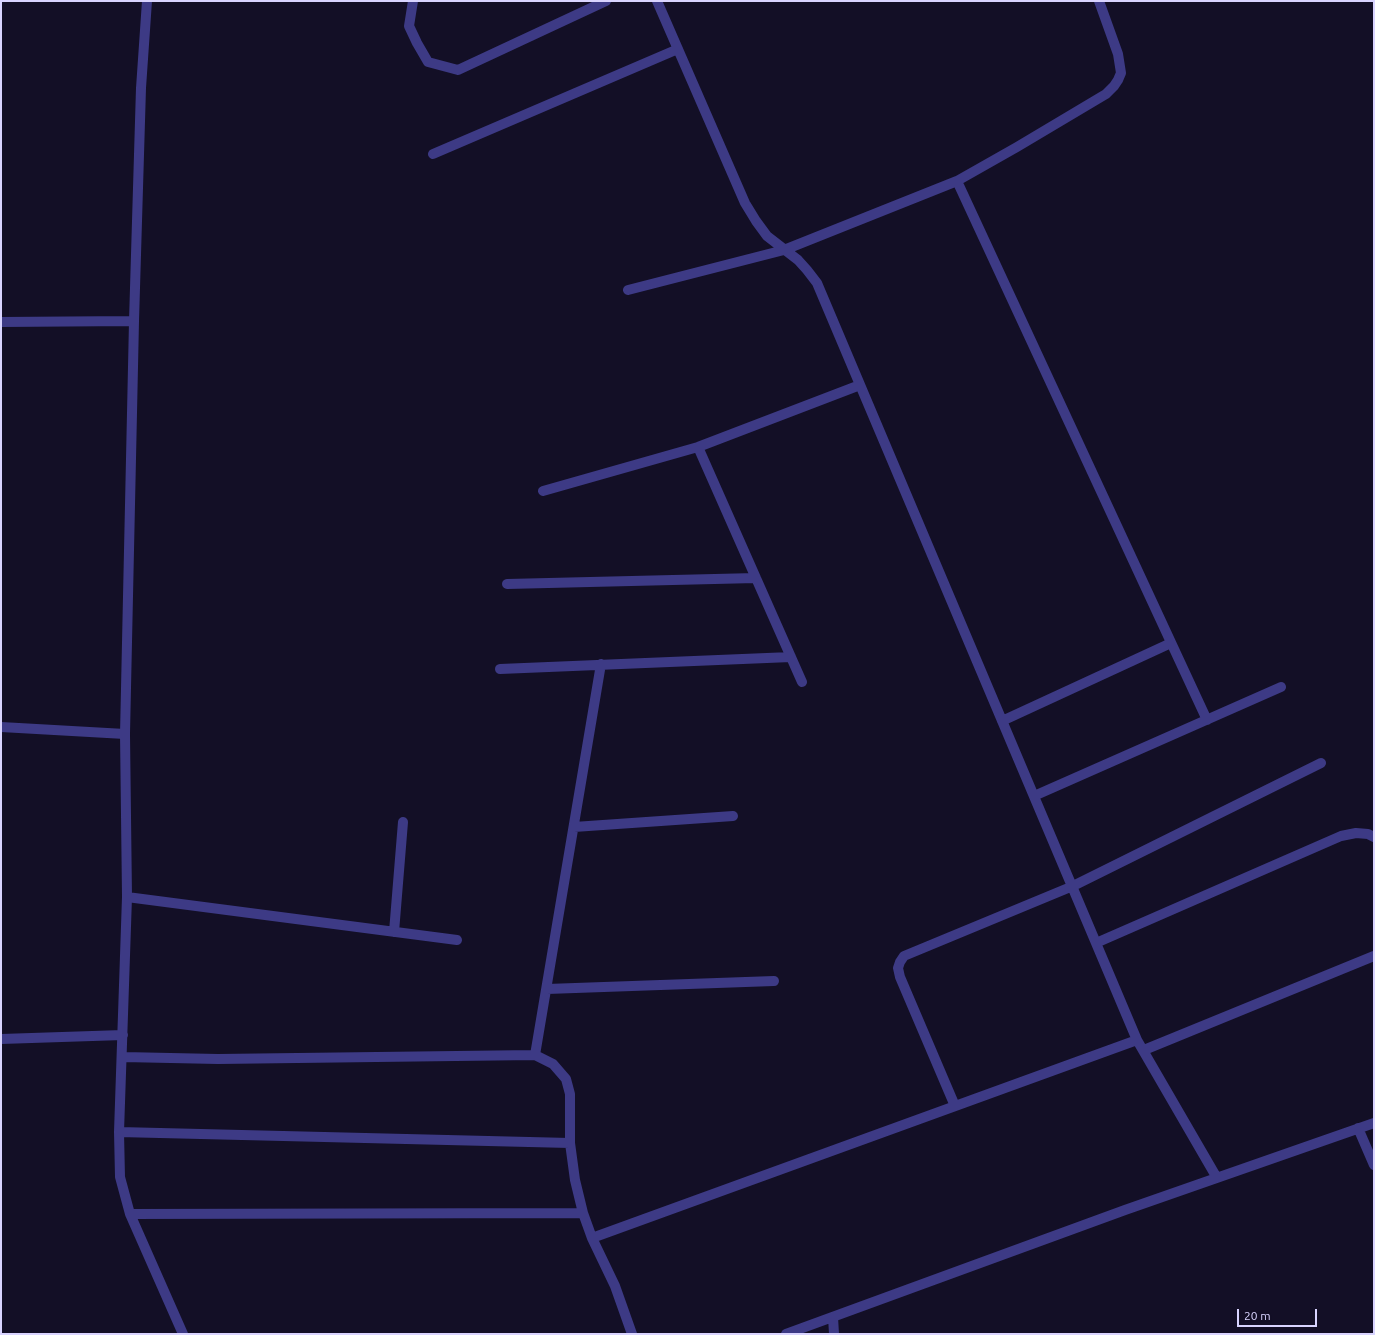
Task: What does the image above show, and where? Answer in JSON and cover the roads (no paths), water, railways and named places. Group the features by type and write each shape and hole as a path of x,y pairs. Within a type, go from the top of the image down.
{"street":[{"path":"147,1 141,88 134,321 125,734 127,897 123,1057 119,1132 120,1177 130,1214 183,1334"},
{"path":"413,1 409,26 417,44 428,62 458,70 606,1"},
{"path":"657,1 745,203 767,236 798,260 817,284 1137,1040 1217,1178"},
{"path":"628,290 784,250 957,181 1017,148 1106,94 1114,86 1122,73 1121,65 1099,1"},
{"path":"433,154 678,49"},
{"path":"957,181 1207,720"},
{"path":"1,322 134,321"},
{"path":"543,491 698,447 860,384"},
{"path":"698,447 802,682"},
{"path":"508,584 756,578"},
{"path":"1002,721 1171,643"},
{"path":"500,669 791,657"},
{"path":"535,1055 602,664"},
{"path":"1034,796 1281,687"},
{"path":"1,727 125,734"},
{"path":"955,1106 900,977 898,968 904,956 1073,886 1321,763"},
{"path":"574,827 734,816"},
{"path":"394,932 403,822"},
{"path":"1096,943 1341,836 1356,833 1368,834 1374,838"},
{"path":"127,897 457,940"},
{"path":"1144,1050 1374,956"},
{"path":"546,989 774,981"},
{"path":"1,1039 123,1035"},
{"path":"592,1238 1137,1040"},
{"path":"123,1057 218,1059 535,1055 553,1064 566,1079 570,1094 570,1143 575,1180 583,1213 592,1238 615,1286 632,1334"},
{"path":"786,1334 1117,1213 1374,1123"},
{"path":"1358,1128 1374,1165"},
{"path":"119,1132 570,1143"},
{"path":"130,1214 583,1213"},
{"path":"833,1318 834,1334"}]}
